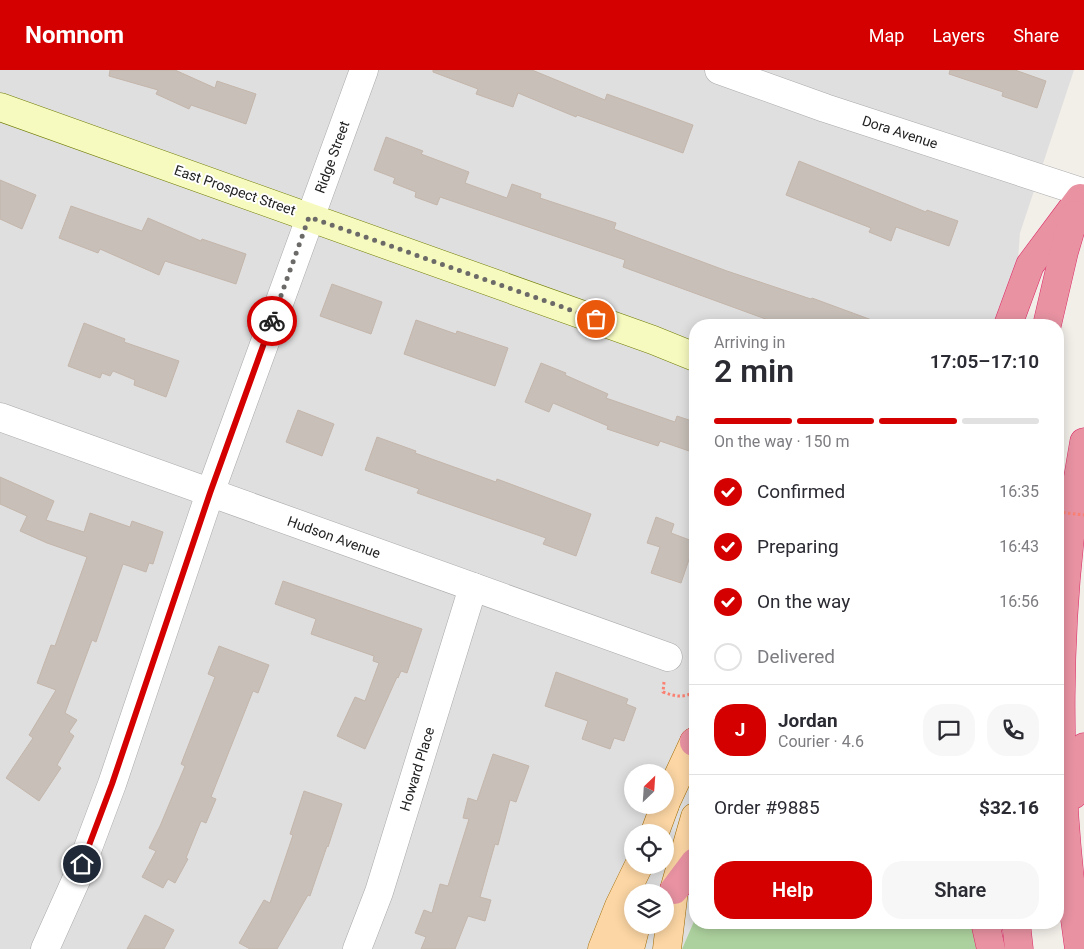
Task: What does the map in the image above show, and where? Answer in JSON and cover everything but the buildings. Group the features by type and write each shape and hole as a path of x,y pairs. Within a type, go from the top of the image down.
{"highway":[{"path":"1010,319 1030,265 1082,192"},
{"path":"1048,319 1064,252 1082,192"},
{"path":"1064,622 1069,557 1084,442"},
{"path":"1065,830 1084,747"},
{"path":"1064,807 1079,949"},
{"path":"674,890 689,870"},
{"path":"1074,914 1084,942"},
{"path":"987,929 991,949"},
{"path":"1017,929 1020,949"}],"main road":[{"path":"674,786 689,755"},
{"path":"674,890 689,838"},
{"path":"602,949 635,874"},
{"path":"630,949 634,934"},
{"path":"668,949 670,934"}],"street":[{"name":"Ridge Street","path":"45,949 76,880 112,784 210,493 364,70"},
{"name":"Dora Avenue","path":"719,70 825,108 1082,192"},
{"name":"East Prospect Street","path":"0,107 653,340 689,355"},
{"name":"Hudson Avenue","path":"0,417 668,657"},
{"name":"Howard Place","path":"357,949 379,892 474,587"}],"path":[{"path":"1064,513 1084,515"}],"shaded area":[{"path":"0,70 1074,70 1020,233 1013,319 689,319 689,929 691,929 682,949 0,949"}],"green space":[{"path":"691,929 978,929 984,949 682,949"}],"way so far":[{"path":"272,321 309,217 596,319"}],"route":[{"path":"82,864 112,784 210,493 272,321"}]}
